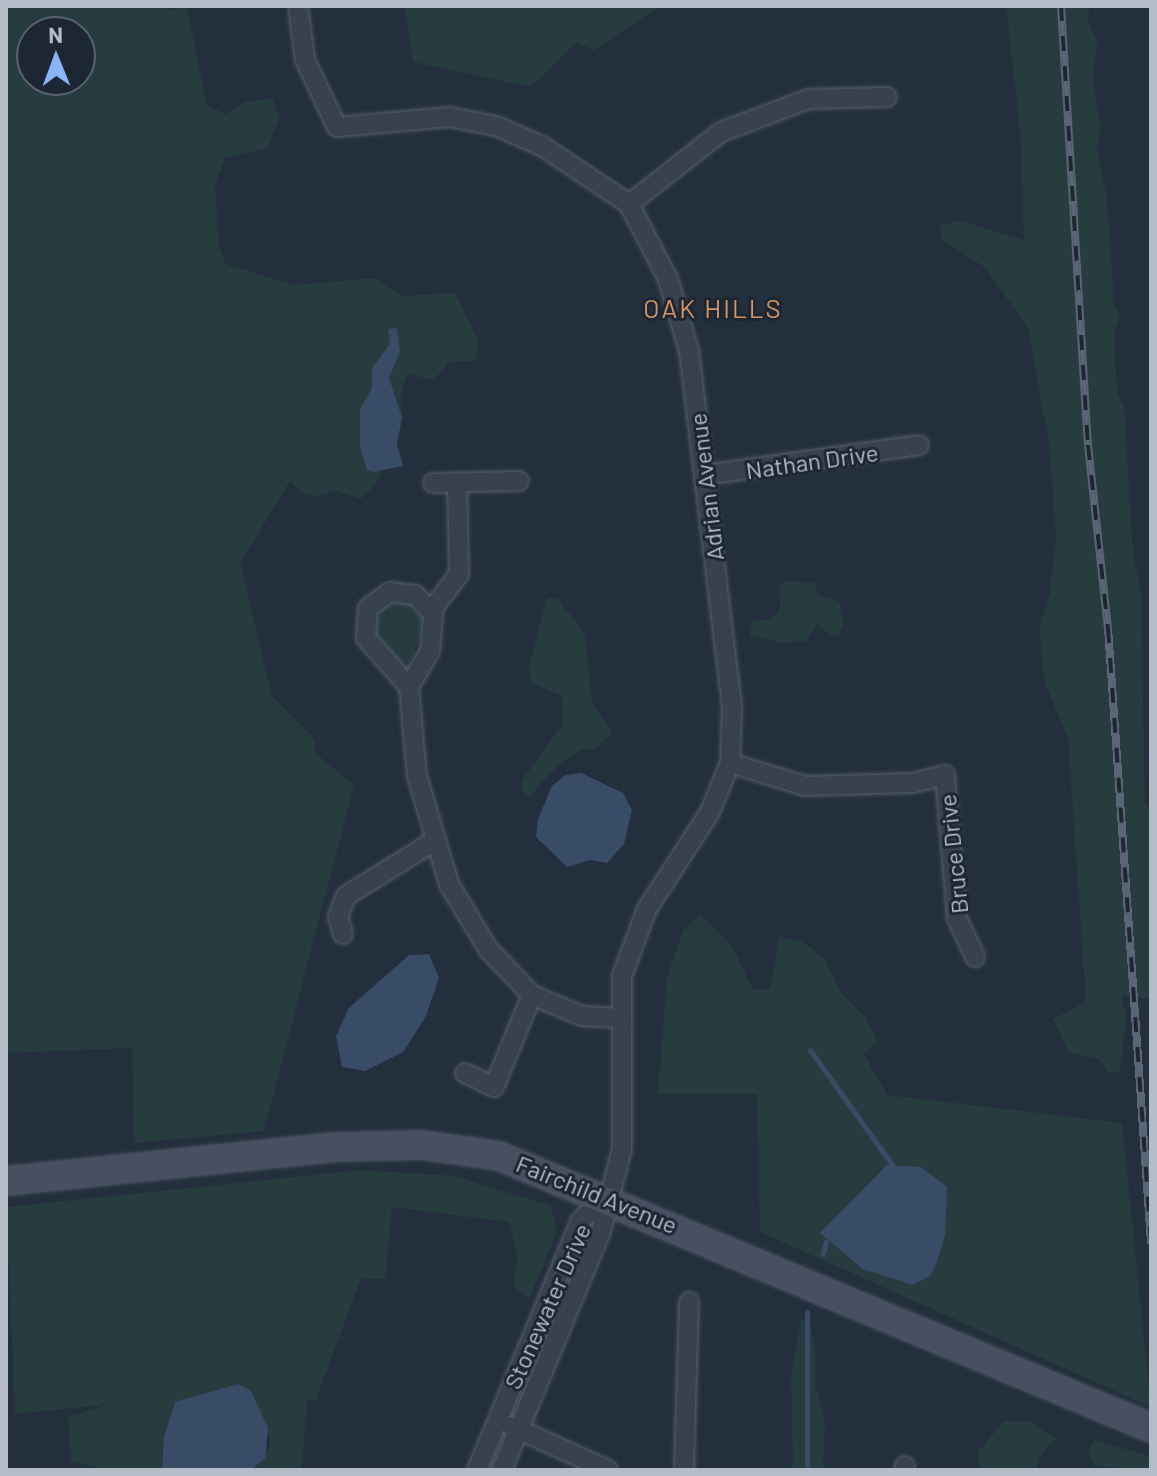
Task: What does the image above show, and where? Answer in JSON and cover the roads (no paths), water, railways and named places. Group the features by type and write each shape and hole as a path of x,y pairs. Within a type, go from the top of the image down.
{"main road":[{"name":"Fairchild Avenue","path":"6,1181 335,1147 421,1145 499,1156 607,1197 1151,1428"}],"street":[{"name":"Adrian Avenue","path":"298,6 305,60 337,127 450,117 496,126 542,146 629,204 668,279 689,351 732,706 730,763 710,812 647,909 622,976 618,1018 622,1149 607,1197"},
{"path":"629,204 721,132 809,99 887,97"},
{"name":"Nathan Drive","path":"704,475 919,445"},
{"path":"433,483 519,481"},
{"path":"431,611 459,574 457,482"},
{"path":"409,687 366,638 368,608 390,592 404,591 431,611 435,625 430,651 409,687 417,776 449,884 488,949 532,995 582,1016 618,1018"},
{"name":"Bruce Drive","path":"730,763 805,786 913,783 945,775 957,918 975,957"},
{"path":"343,934 338,916 346,896 436,840"},
{"path":"465,1073 494,1087 532,995"},
{"name":"Stonewater Drive","path":"477,1470 581,1220 607,1197"},
{"name":"Stonewater Drive","path":"502,1470 601,1231 607,1197"},
{"path":"684,1470 689,1302"},
{"path":"497,1420 608,1470"}],"water":[{"path":"397,328 400,352 389,378 402,418 397,444 403,466 373,472 367,470 360,447 360,409 372,388 372,368 390,344 388,329"},
{"path":"581,773 623,793 632,810 624,844 607,863 590,860 567,867 536,837 538,819 552,786 566,775"},
{"path":"429,954 439,978 426,1016 403,1052 365,1071 342,1067 336,1036 349,1008 409,955"},
{"path":"887,1165 921,1167 947,1187 945,1235 938,1259 931,1275 913,1285 863,1269 820,1233"},
{"path":"238,1384 251,1391 268,1428 265,1458 251,1470 162,1470 164,1437 175,1402"}],"waterway":[{"path":"810,1050 893,1166"},
{"path":"823,1254 826,1241"},
{"path":"807,1312 807,1470"}],"railway":[{"path":"1061,6 1088,445 1108,628 1151,1243"}],"district":[{"name":"OAK HILLS","path":"713,308"}]}
